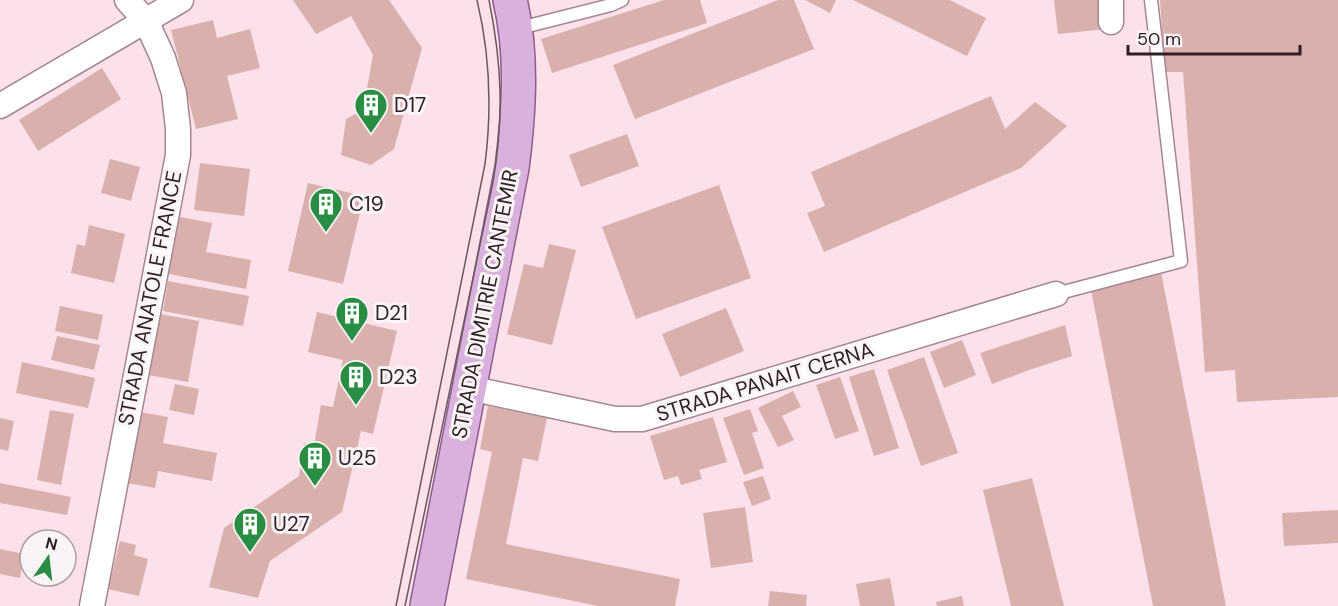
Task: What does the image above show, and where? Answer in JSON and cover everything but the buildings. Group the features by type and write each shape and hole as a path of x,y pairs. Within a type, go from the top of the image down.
{"main road":[{"name":"STRADA DIMITRIE CANTEMIR","path":"427,606 512,168 517,133 518,61 512,15"}],"street":[{"name":"STRADA ANATOLE FRANCE","path":"92,606 178,155 174,93 164,58 146,21 127,0"},
{"path":"0,106 181,0"},
{"name":"STRADA PANAIT CERNA","path":"469,388 615,419 642,419 1056,294"}],"lane":[{"path":"512,15 611,5 622,0"},
{"path":"1056,294 1181,261 1151,0"}],"tram line":[{"path":"396,606 485,164 489,102 485,41 477,0"},
{"path":"405,606 497,158 500,113 499,69 489,0"}],"place":[{"name":"D17","path":"371,134"},
{"name":"C19","path":"326,233"},
{"name":"D21","path":"352,342"},
{"name":"D23","path":"356,406"},
{"name":"U25","path":"315,487"},
{"name":"U27","path":"250,553"}]}
